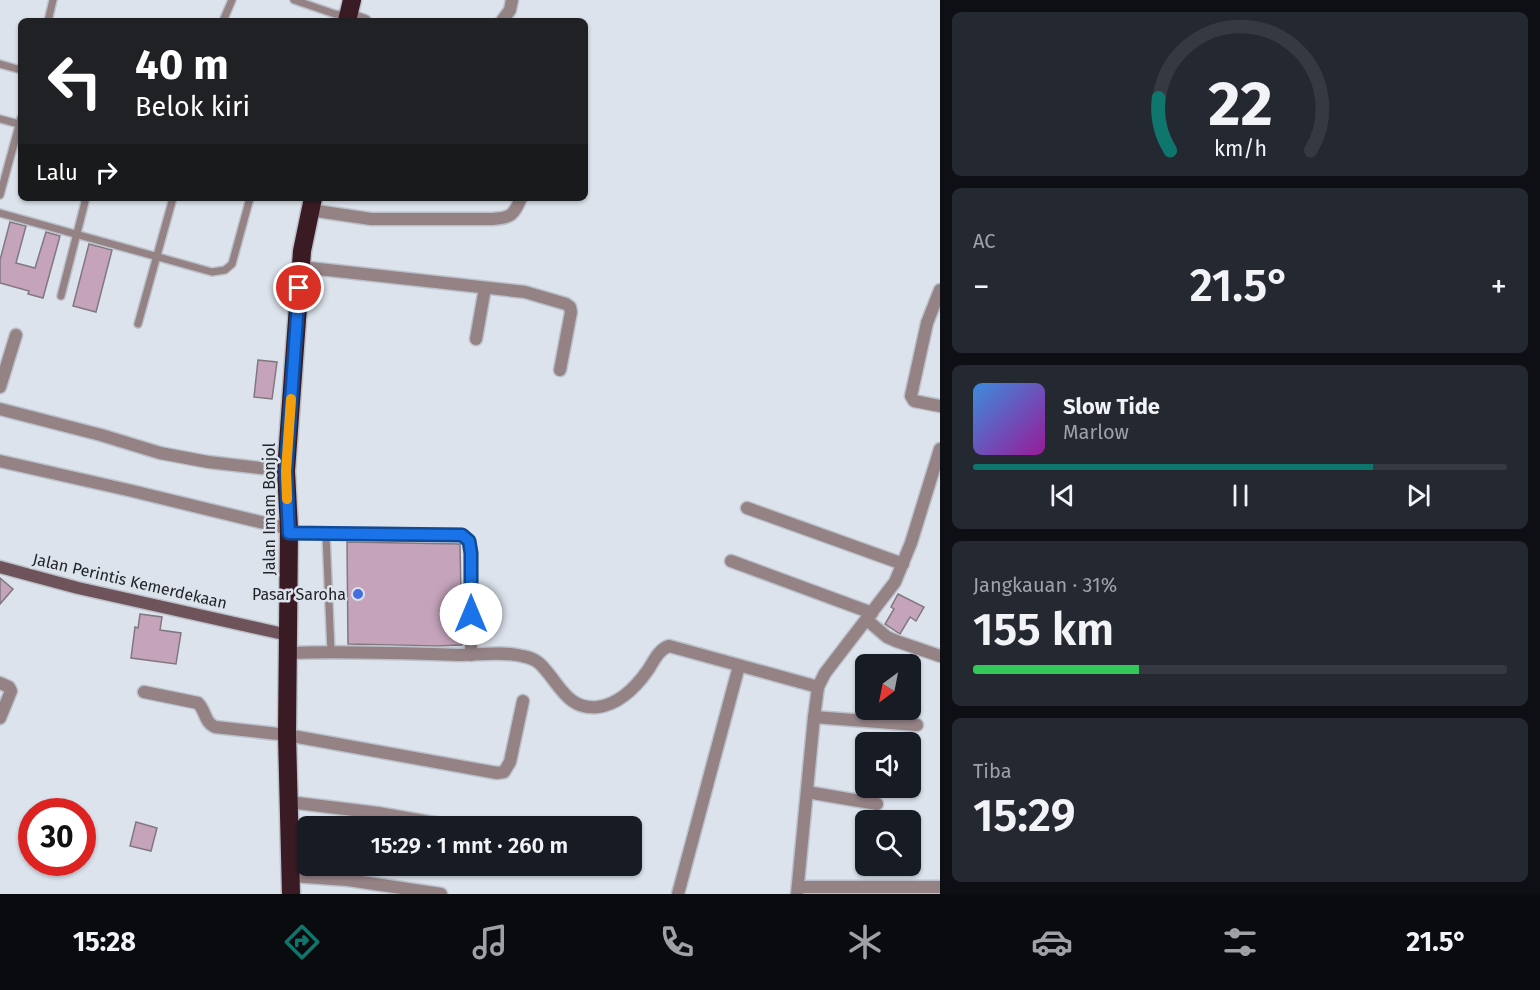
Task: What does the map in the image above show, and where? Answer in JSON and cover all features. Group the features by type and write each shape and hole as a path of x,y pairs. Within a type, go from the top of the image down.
{"highway":[{"name":"Jalan Imam Bonjol","path":"291,885 287,735 289,531 286,471 302,251 312,204"}],"street":[{"path":"504,18 510,10 512,0"},
{"path":"312,204 371,219 492,219 507,218 516,212 520,201"},
{"path":"301,267 525,292 570,307 560,370"},
{"path":"476,339 485,288"},
{"path":"940,290 927,323 911,396 914,401 940,406"},
{"path":"0,387 16,335"},
{"path":"0,410 101,435 160,453 208,462 286,471"},
{"path":"940,449 911,543 895,582 825,673 818,687 798,890 940,887"},
{"path":"0,461 128,490 289,531 326,534 462,535 469,541 471,553 471,655"},
{"path":"747,508 903,564"},
{"path":"731,561 869,617 887,637 940,656"},
{"name":"Jalan Perintis Kemerdekaan","path":"0,567 288,644"},
{"path":"288,644 331,652 516,655 532,659 540,664 561,691 573,702 584,706 597,707 613,703 633,690 658,654 669,646 818,687"},
{"path":"678,894 740,666"},
{"path":"0,683 9,687 11,691 0,718"},
{"path":"144,692 195,702 203,709 206,721 215,727 287,735 502,773 510,762 523,701"},
{"path":"814,717 917,725"},
{"path":"807,792 877,804"},
{"path":"289,802 395,816"},
{"path":"291,885 348,880 441,894"}],"lane":[{"path":"49,18 53,0"},
{"path":"224,18 232,0"},
{"path":"294,0 334,14 353,14"},
{"path":"0,64 18,69"},
{"path":"0,119 18,120"},
{"path":"0,195 18,131"},
{"path":"61,296 85,201"},
{"path":"138,324 172,201"},
{"path":"0,213 212,272 225,270 232,264 249,201"},
{"path":"326,534 331,652"}],"building":[{"path":"10,222 26,226 16,263 35,268 46,232 60,236 43,298 28,294 29,291 0,283 0,260"},
{"path":"89,244 112,250 96,312 73,306"},
{"path":"258,360 277,362 272,399 254,397"},
{"path":"347,542 460,544 462,645 348,644"},
{"path":"0,578 13,589 0,604"},
{"path":"898,594 924,607 916,621 910,617 900,634 885,624 894,609 891,607"},
{"path":"140,614 162,617 160,630 181,633 176,664 131,658 135,627 138,628"},
{"path":"136,822 157,828 151,851 130,846"}],"slow traffic":[{"path":"287,499 286,471 291,399"}],"place":[{"name":"Pasar Saroha","path":"358,594"}],"route":[{"path":"299,288 286,471 289,533 462,535 469,541 471,553 471,614"}]}
